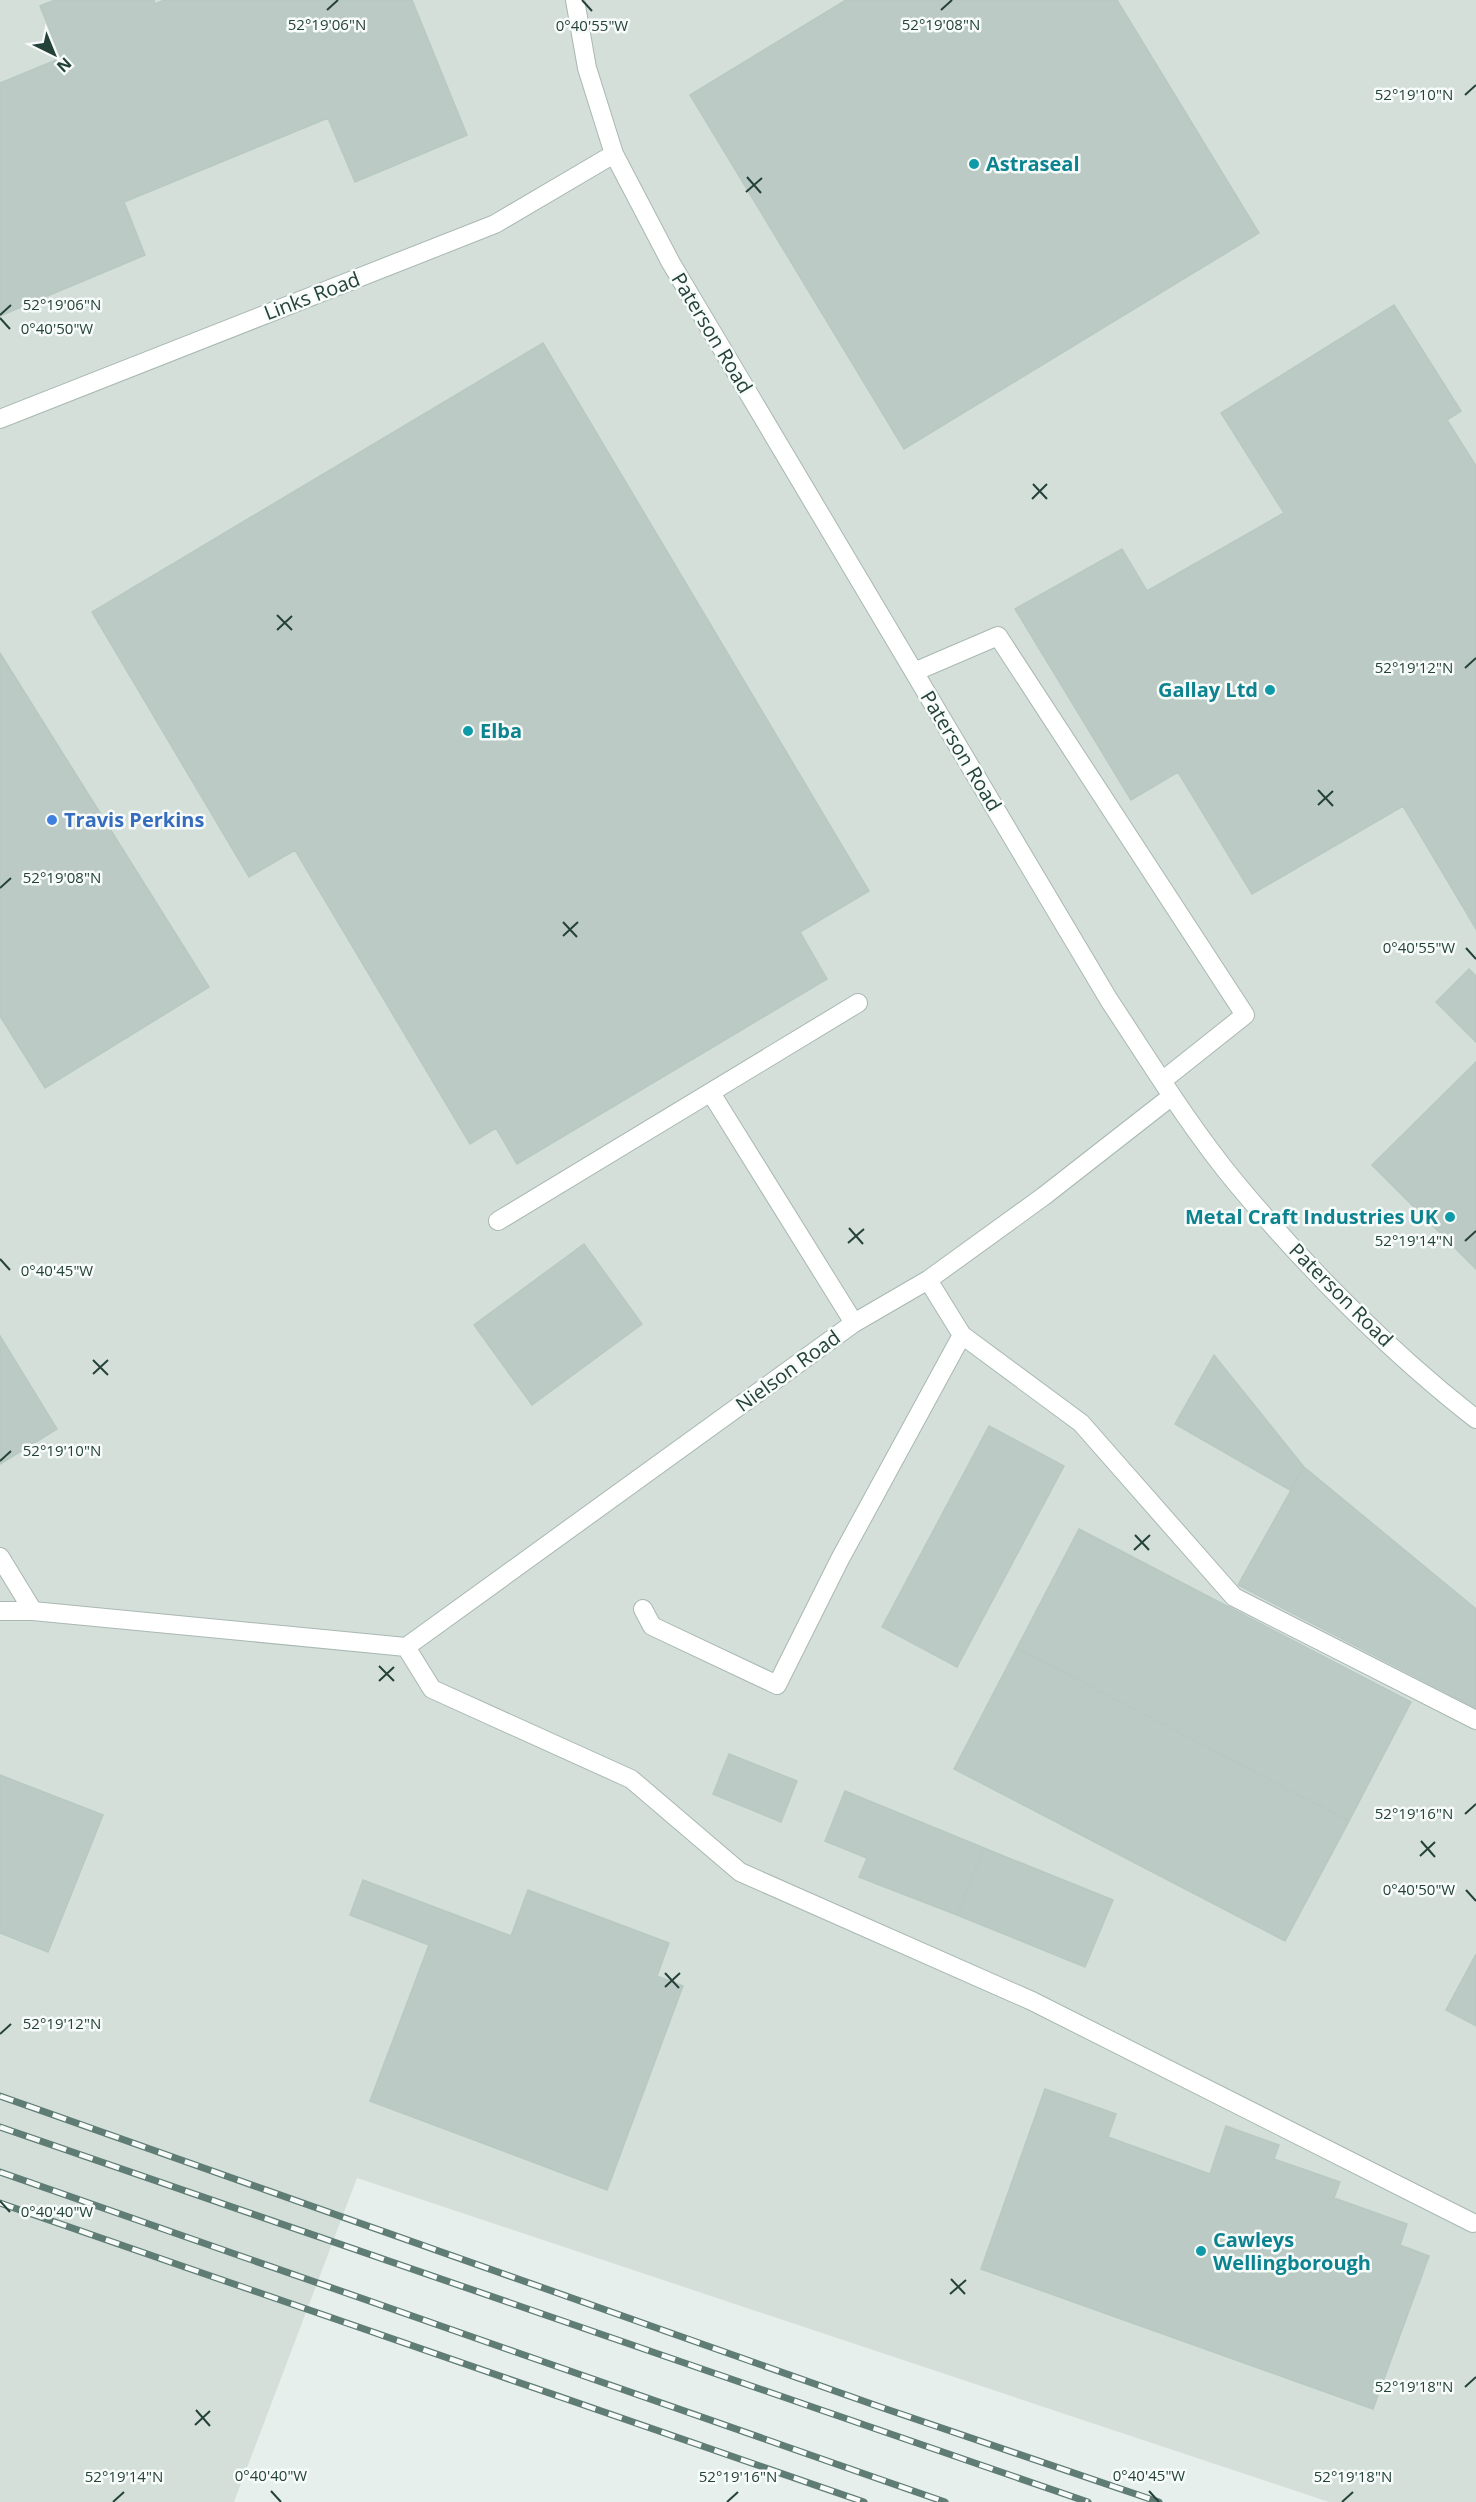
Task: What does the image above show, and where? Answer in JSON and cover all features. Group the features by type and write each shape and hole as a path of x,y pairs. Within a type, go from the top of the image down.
{"street":[{"name":"Paterson Road","path":"575,0 587,68 614,154 671,263 1109,1000 1167,1088 1235,1182 1307,1265 1395,1348 1476,1419"},
{"name":"Links Road","path":"0,419 495,224 614,154"},
{"name":"Nielson Road","path":"406,1647 854,1323 928,1280 1044,1196 1245,1016 998,636 914,672"},
{"path":"498,1221 858,1003"},
{"path":"711,1093 854,1323"},
{"path":"928,1280 962,1335 1081,1423 1234,1597 1476,1720"},
{"path":"643,1609 652,1626 777,1685 840,1559 962,1335"},
{"path":"0,1557 33,1611"},
{"path":"0,1611 33,1611 406,1647 432,1689 631,1779 740,1872 1032,2001 1473,2223"}],"shaded area":[{"path":"0,0 1476,0 1476,2502 1329,2502 357,2178 234,2502 0,2502"}],"building":[{"path":"55,0 154,0 155,4 164,0 412,0 467,135 355,182 328,118 124,202 145,255 0,316 0,83 61,58 40,6"},
{"name":"Astraseal","path":"846,0 1117,0 1259,233 904,449 690,95"},
{"name":"Gallay Ltd","path":"1394,305 1461,411 1447,420 1476,466 1476,929 1403,806 1252,894 1178,772 1131,800 1015,609 1122,549 1147,591 1284,513 1221,413"},
{"name":"Elba","path":"543,343 869,891 800,932 827,979 517,1164 496,1128 470,1144 295,850 249,877 92,612"},
{"name":"Travis Perkins","path":"0,653 209,987 45,1088 0,1016"},
{"path":"1469,969 1476,976 1476,1042 1436,1002"},
{"name":"Metal Craft Industries UK","path":"1476,1062 1476,1269 1372,1165"},
{"path":"584,1244 642,1324 532,1405 474,1325"},
{"path":"0,1336 57,1429 0,1464"},
{"path":"1214,1355 1304,1467 1290,1490 1175,1424"},
{"path":"989,1426 1064,1466 957,1667 882,1627"},
{"path":"1304,1467 1476,1609 1476,1708 1238,1585"},
{"path":"1079,1529 1411,1702 1349,1821 1017,1648"},
{"path":"1017,1648 1349,1821 1285,1941 954,1769"},
{"path":"729,1754 797,1781 781,1822 713,1794"},
{"path":"0,1775 103,1815 48,1952 0,1933"},
{"path":"845,1791 984,1848 957,1915 859,1877 867,1858 825,1841"},
{"path":"984,1848 1113,1900 1085,1967 957,1915"},
{"path":"363,1880 511,1936 528,1890 669,1943 657,1976 683,1986 607,2190 370,2101 429,1945 350,1915"},
{"path":"1476,1954 1476,2026 1446,2010"},
{"name":"Cawleys Wellingborough","path":"1045,2089 1116,2114 1108,2137 1210,2174 1226,2126 1279,2145 1274,2159 1340,2182 1334,2198 1407,2224 1400,2245 1429,2256 1373,2409 981,2269"}],"railway":[{"path":"0,2096 886,2409 1159,2502"},
{"path":"0,2127 1088,2502"},
{"path":"0,2172 945,2502"},
{"path":"0,2203 864,2502"}],"place":[{"name":"Astraseal","path":"974,164"},
{"name":"Gallay Ltd","path":"1270,690"},
{"name":"Elba","path":"468,731"},
{"name":"Travis Perkins","path":"52,820"},
{"name":"Metal Craft Industries UK","path":"1450,1217"},
{"name":"Cawleys Wellingborough","path":"1201,2251"}]}
